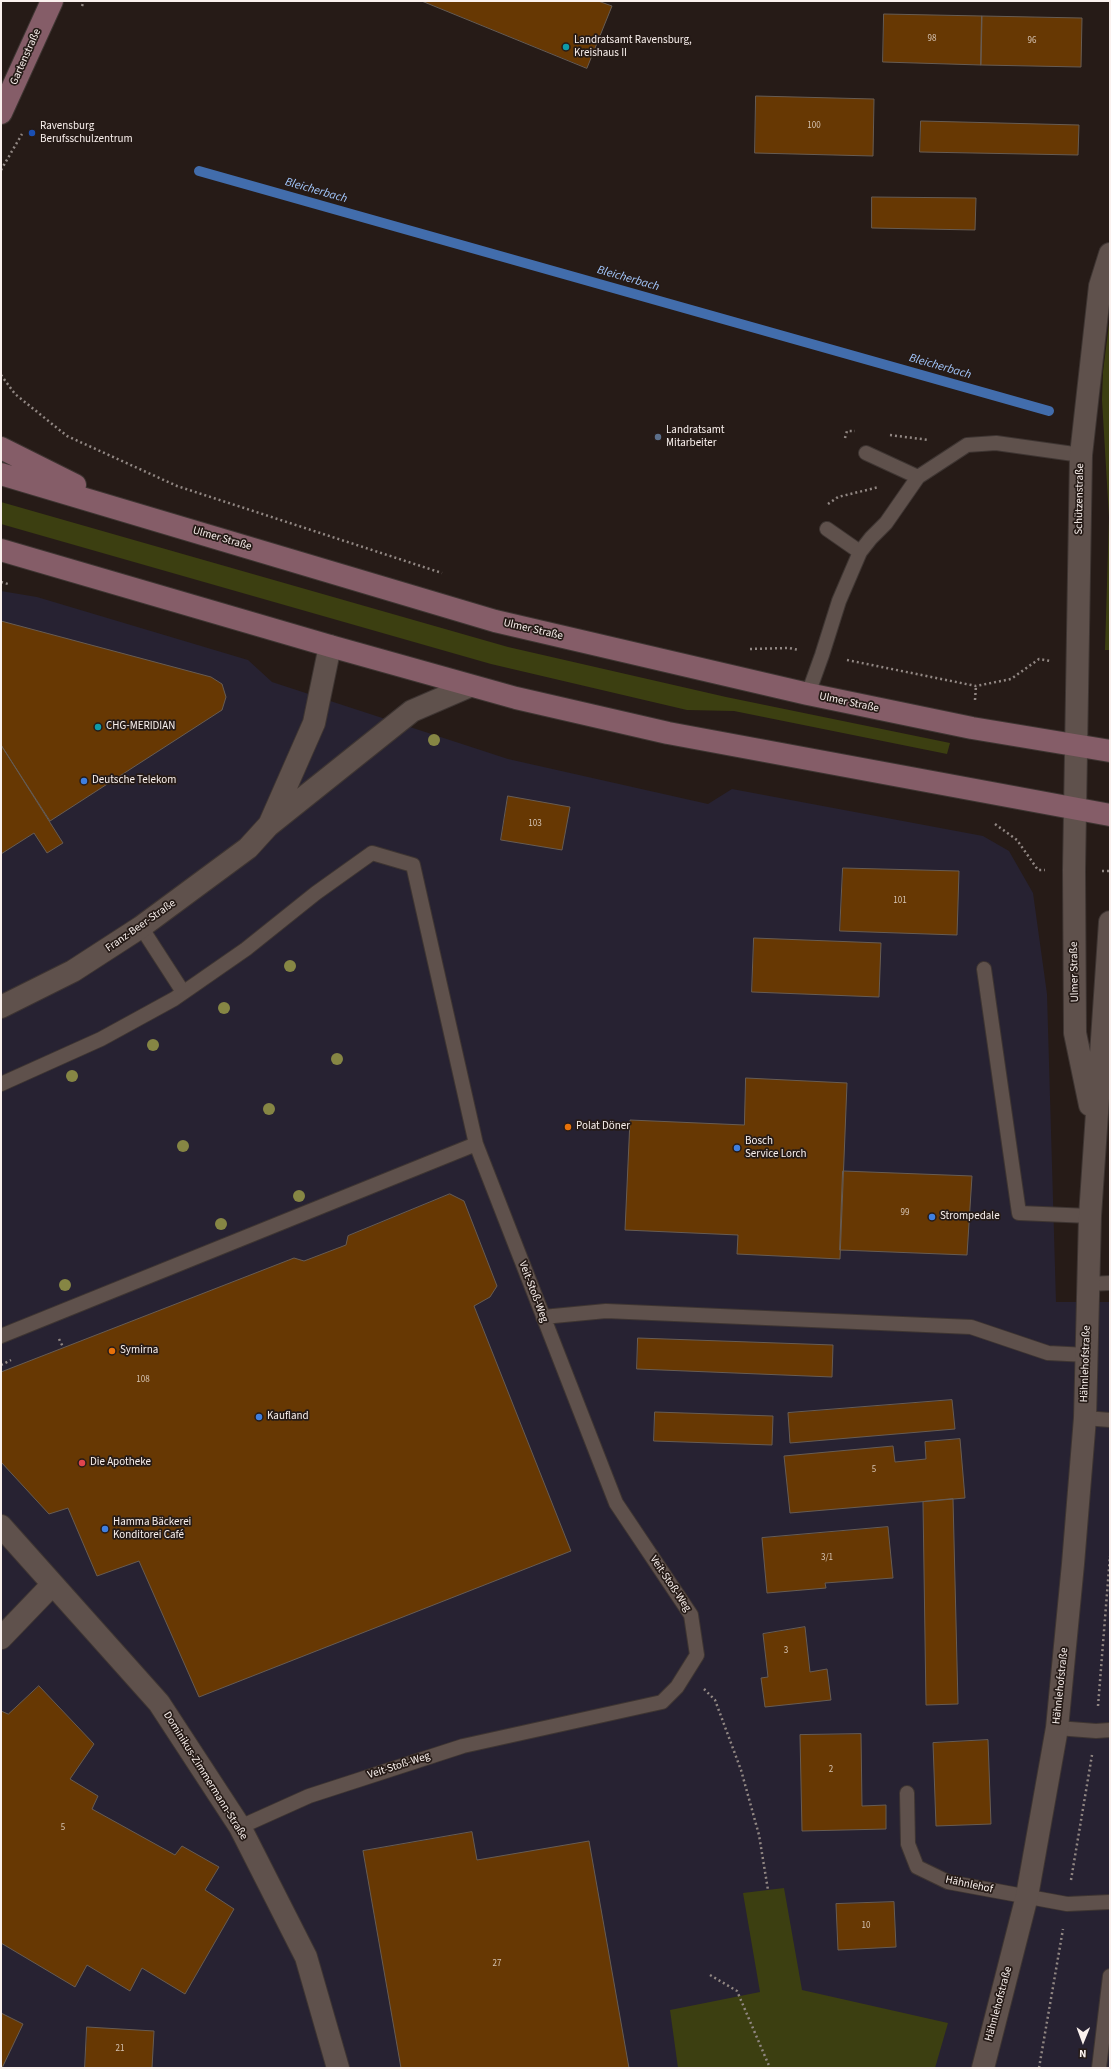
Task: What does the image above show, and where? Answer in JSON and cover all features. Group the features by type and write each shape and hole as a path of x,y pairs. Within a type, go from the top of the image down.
{"main road":[{"name":"Gartenstraße","path":"1,113 52,1"},
{"path":"1,448 125,510"},
{"name":"Ulmer Straße","path":"1,474 495,621 808,694 972,728 1110,751"},
{"path":"2,550 470,686 668,733 1110,815"}],"street":[{"name":"Schützenstraße","path":"1076,746 1081,455 1100,286 1110,254"},
{"name":"Franz-Beer-Straße","path":"268,826 314,723 330,646"},
{"name":"Franz-Beer-Straße","path":"1,1007 73,971 141,927 248,848 268,826 412,711 470,686"},
{"name":"Ulmer Straße","path":"1076,746 1074,808 1075,1033 1095,1135"},
{"name":"Ulmer Straße","path":"1088,1291 1090,1216 1110,922"},
{"name":"Ulmer Straße","path":"1095,1135 1110,1092"},
{"name":"Hähnlehofstraße","path":"983,2068 1027,1896 1057,1728 1085,1418 1088,1291"},
{"name":"Dominikus-Zimmermann-Straße","path":"1,1526 52,1585 159,1703 240,1827 306,1957 338,2068"},
{"path":"1,1638 52,1585"}],"lane":[{"path":"808,694 839,601 860,552 886,523 918,477 967,445 996,444 1081,455"},
{"path":"866,453 918,477"},
{"path":"828,529 860,552"},
{"name":"Veit-Stoß-Weg","path":"183,992 246,949 316,893 372,853 413,865 476,1144 616,1503 691,1615 697,1655 678,1686 662,1702 463,1746 309,1796 240,1827"},
{"path":"1,1084 101,1039 174,999 183,992 141,927"},
{"path":"984,969 1019,1213 1090,1216"},
{"path":"1,1336 476,1144"},
{"path":"1088,1291 1110,1283"},
{"path":"543,1317 606,1310 971,1327 1048,1353 1087,1355"},
{"path":"1085,1418 1110,1420"},
{"path":"1057,1728 1096,1731 1110,1730"},
{"name":"Hähnlehof","path":"907,1793 908,1844 917,1867 948,1882 1068,1904 1110,1902"},
{"path":"1099,2068 1110,1976"}],"path":[{"path":"1,375 15,394 67,436 170,483 442,573"},
{"path":"843,444 847,431 859,431"},
{"path":"882,434 967,445"},
{"path":"826,505 838,497 918,477"},
{"path":"746,650 789,648 976,686 1011,679 1039,659 1078,664"},
{"path":"1039,2068 1068,1904 1096,1731 1110,1556"},
{"path":"686,1672 716,1700 741,1770 759,1835 768,1890"},
{"path":"710,1975 737,1991 770,2068"}],"shaded area":[{"path":"1,591 37,597 248,660 272,682 508,759 708,804 732,789 983,836 1009,851 1033,893 1047,994 1056,1302 1110,1302 1110,2068 1,2068"}],"green space":[{"path":"1110,316 1110,650 1105,650 1109,517 1102,400 1103,372"},
{"path":"1,502 508,647 726,697 950,743 947,754 734,711 687,710 491,664 1,524"},
{"path":"784,1888 802,1990 948,2023 935,2068 678,2068 670,2010 760,1992 743,1893"}],"building":[{"name":"Landratsamt Ravensburg, Kreishaus II","path":"422,1 598,1 612,6 587,68"},
{"path":"884,14 982,16 981,65 883,62"},
{"path":"982,16 1082,18 1081,67 981,65"},
{"path":"756,96 874,99 873,156 755,153"},
{"path":"921,121 1079,125 1078,155 920,152"},
{"path":"872,197 976,198 975,230 872,228"},
{"name":"CHG-MERIDIAN","path":"1,621 211,677 222,684 226,697 222,710 50,821 1,745"},
{"path":"1,745 63,843 47,853 34,833 1,854"},
{"path":"508,796 570,807 562,850 501,840"},
{"path":"843,868 959,871 957,935 840,931"},
{"path":"754,938 881,943 879,997 752,992"},
{"name":"Bosch Service Lorch","path":"746,1078 847,1083 840,1259 737,1254 738,1235 625,1230 630,1120 744,1125"},
{"path":"843,1171 972,1176 967,1255 840,1250"},
{"name":"Kaufland","path":"450,1194 464,1201 497,1286 490,1297 474,1306 571,1551 199,1697 139,1561 97,1576 68,1508 49,1514 1,1462 1,1372 294,1258 304,1261 346,1245 348,1236"},
{"path":"638,1338 833,1345 832,1377 637,1369"},
{"path":"952,1400 955,1429 790,1443 788,1413"},
{"path":"655,1412 773,1416 772,1445 654,1441"},
{"path":"960,1439 965,1498 790,1513 784,1456 893,1446 895,1462 926,1459 925,1442"},
{"path":"953,1499 958,1704 926,1705 923,1502"},
{"path":"888,1527 893,1578 825,1583 826,1588 767,1593 762,1538"},
{"path":"805,1627 810,1672 827,1669 831,1700 765,1707 761,1678 768,1677 763,1634"},
{"path":"39,1686 94,1744 70,1779 98,1796 92,1809 175,1855 182,1846 219,1867 205,1890 234,1909 185,1994 142,1968 130,1991 87,1965 75,1987 1,1943 1,1711 8,1714"},
{"path":"861,1734 862,1806 886,1805 886,1829 802,1831 800,1735"},
{"path":"988,1740 991,1824 936,1826 933,1743"},
{"path":"472,1832 477,1860 589,1841 629,2068 401,2068 363,1851"},
{"path":"894,1902 896,1947 838,1950 836,1904"},
{"path":"1,2013 23,2024 2,2068 1,2068"},
{"path":"87,2027 154,2031 152,2068 85,2068"}],"waterway":[{"name":"Bleicherbach","path":"199,171 1049,411"}],"place":[{"name":"Landratsamt Ravensburg, Kreishaus II","path":"566,47"},
{"name":"Ravensburg Berufsschulzentrum","path":"32,133"},
{"name":"Landratsamt Mitarbeiter","path":"658,437"},
{"name":"CHG-MERIDIAN","path":"98,727"},
{"name":"Deutsche Telekom","path":"84,781"},
{"name":"Polat Döner","path":"568,1127"},
{"name":"Bosch Service Lorch","path":"737,1148"},
{"name":"Strompedale","path":"932,1217"},
{"name":"Symirna","path":"112,1351"},
{"name":"Kaufland","path":"259,1417"},
{"name":"Die Apotheke","path":"82,1463"},
{"name":"Hamma Bäckerei Konditorei Café","path":"105,1529"}]}
